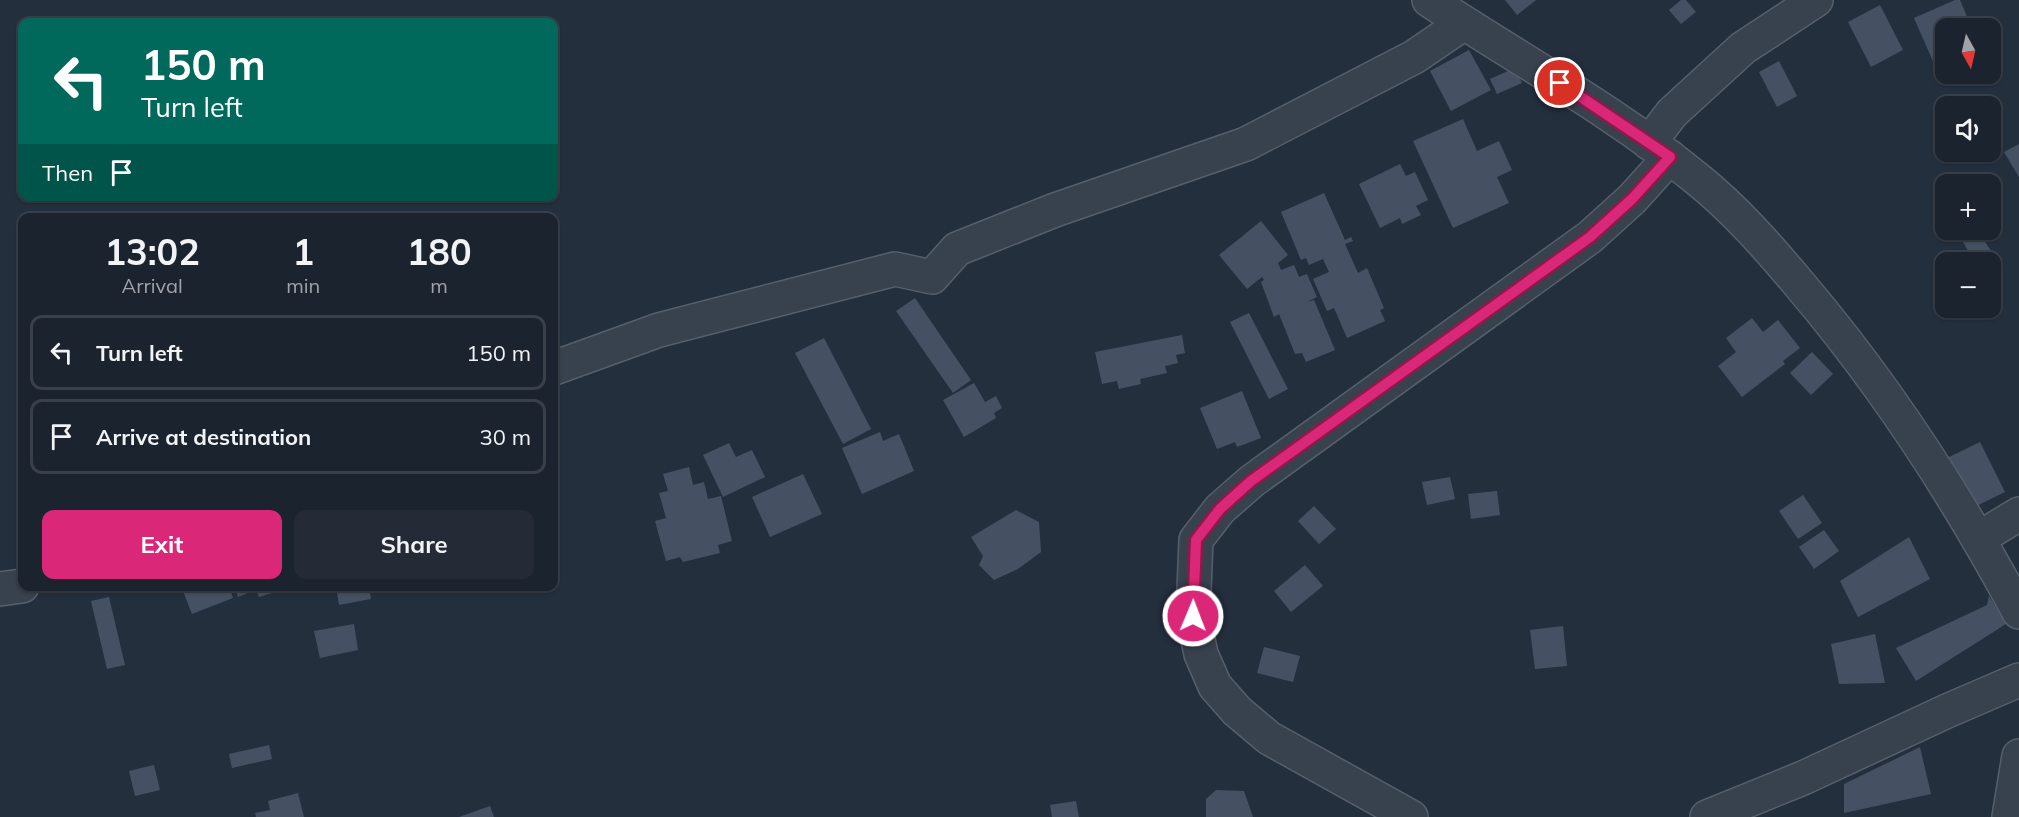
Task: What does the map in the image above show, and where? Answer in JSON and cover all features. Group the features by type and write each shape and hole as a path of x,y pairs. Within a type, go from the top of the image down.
{"street":[{"path":"1429,0 1579,95 1659,150 1698,179 1734,212 1819,308 1885,393 1978,539 2019,612"},
{"path":"1411,817 1269,738 1237,711 1215,686 1201,654 1193,616 1196,540 1220,509 1251,481 1590,237 1632,199 1659,150 1672,113 1743,48 1816,0"},
{"path":"558,367 659,330 895,269 932,277 957,249 1055,210 1246,144 1414,57 1464,23"},
{"path":"1978,539 2019,514"},
{"path":"0,590 18,587"},
{"path":"1707,817 1803,778 2019,680"},
{"path":"2009,817 2019,756"}],"building":[{"path":"1505,0 1536,0 1517,15"},
{"path":"1681,0 1686,0 1696,12 1681,24 1669,10"},
{"path":"1955,0 1960,0 1968,18 1935,18 1935,66 1914,18"},
{"path":"1880,5 1903,50 1871,67 1848,22"},
{"path":"1469,50 1491,90 1451,111 1430,71"},
{"path":"1779,61 1797,96 1777,107 1759,72"},
{"path":"1515,68 1522,83 1497,94 1490,79"},
{"path":"1463,119 1477,151 1499,141 1512,170 1497,177 1509,203 1453,228 1413,141"},
{"path":"2019,144 2019,177 2004,152"},
{"path":"1400,164 1406,176 1415,172 1428,200 1416,206 1421,215 1402,224 1400,218 1380,228 1359,184"},
{"path":"1324,193 1345,240 1351,237 1353,241 1345,244 1358,273 1367,268 1384,308 1380,310 1385,321 1347,338 1334,308 1327,311 1313,279 1329,272 1323,259 1309,265 1306,258 1301,260 1281,212"},
{"path":"1261,221 1288,255 1278,263 1281,270 1294,265 1299,277 1307,274 1317,297 1307,302 1314,300 1335,350 1306,362 1302,353 1295,354 1279,314 1274,317 1261,282 1264,280 1262,277 1247,289 1219,255"},
{"path":"1984,240 1991,251 1969,252 1963,242"},
{"path":"915,298 971,380 953,393 896,311"},
{"path":"1249,313 1288,389 1269,399 1230,322"},
{"path":"1752,318 1763,332 1778,320 1800,348 1783,361 1785,364 1742,397 1718,366 1736,352 1726,338"},
{"path":"1182,335 1185,353 1176,355 1178,363 1165,366 1167,373 1140,379 1141,384 1119,389 1117,381 1102,384 1095,352"},
{"path":"824,338 871,429 843,444 795,353"},
{"path":"1812,352 1833,374 1811,395 1790,373"},
{"path":"974,383 985,402 996,396 1002,408 994,413 996,418 964,437 943,400"},
{"path":"1242,391 1261,438 1237,447 1235,442 1217,449 1200,408"},
{"path":"880,432 883,441 899,434 914,471 862,494 842,448"},
{"path":"1980,442 2005,492 1966,511 1941,461"},
{"path":"729,443 736,457 752,450 765,477 723,497 703,455"},
{"path":"689,467 693,485 704,482 708,499 721,496 732,541 718,545 720,553 683,562 680,557 666,561 655,521 666,518 659,493 668,491 663,474"},
{"path":"803,474 822,514 770,537 752,497"},
{"path":"1450,477 1455,499 1427,505 1422,482"},
{"path":"1497,491 1500,515 1471,519 1468,494"},
{"path":"1803,495 1822,523 1798,539 1779,511"},
{"path":"1314,506 1336,529 1319,544 1298,521"},
{"path":"1016,510 1039,522 1041,552 1018,569 994,580 979,565 983,556 971,537"},
{"path":"1824,530 1839,551 1814,569 1799,547"},
{"path":"1909,537 1930,579 1858,617 1840,581"},
{"path":"1305,565 1323,586 1291,612 1274,591"},
{"path":"183,591 231,591 233,598 192,614"},
{"path":"236,591 247,591 248,593 238,597"},
{"path":"257,591 279,591 259,597"},
{"path":"337,591 370,591 371,599 339,605"},
{"path":"1989,596 2006,624 1916,681 1896,648 1987,605"},
{"path":"109,597 125,665 107,669 91,601"},
{"path":"354,624 358,650 320,658 314,631"},
{"path":"1563,626 1567,666 1535,669 1530,630"},
{"path":"1875,634 1885,683 1839,684 1831,644"},
{"path":"1264,647 1300,656 1293,682 1257,673"},
{"path":"269,745 272,759 232,768 229,754"},
{"path":"1920,747 1931,794 1844,813 1844,784"},
{"path":"154,765 160,790 135,796 129,771"},
{"path":"1216,790 1244,791 1253,817 1206,817 1206,799"},
{"path":"298,793 304,817 256,817 255,813 270,810 268,801"},
{"path":"1076,801 1079,817 1052,817 1050,805"},
{"path":"490,806 494,817 459,817"}],"route":[{"path":"1193,616 1196,540 1220,509 1251,481 1590,237 1632,199 1670,157 1560,83"}]}
